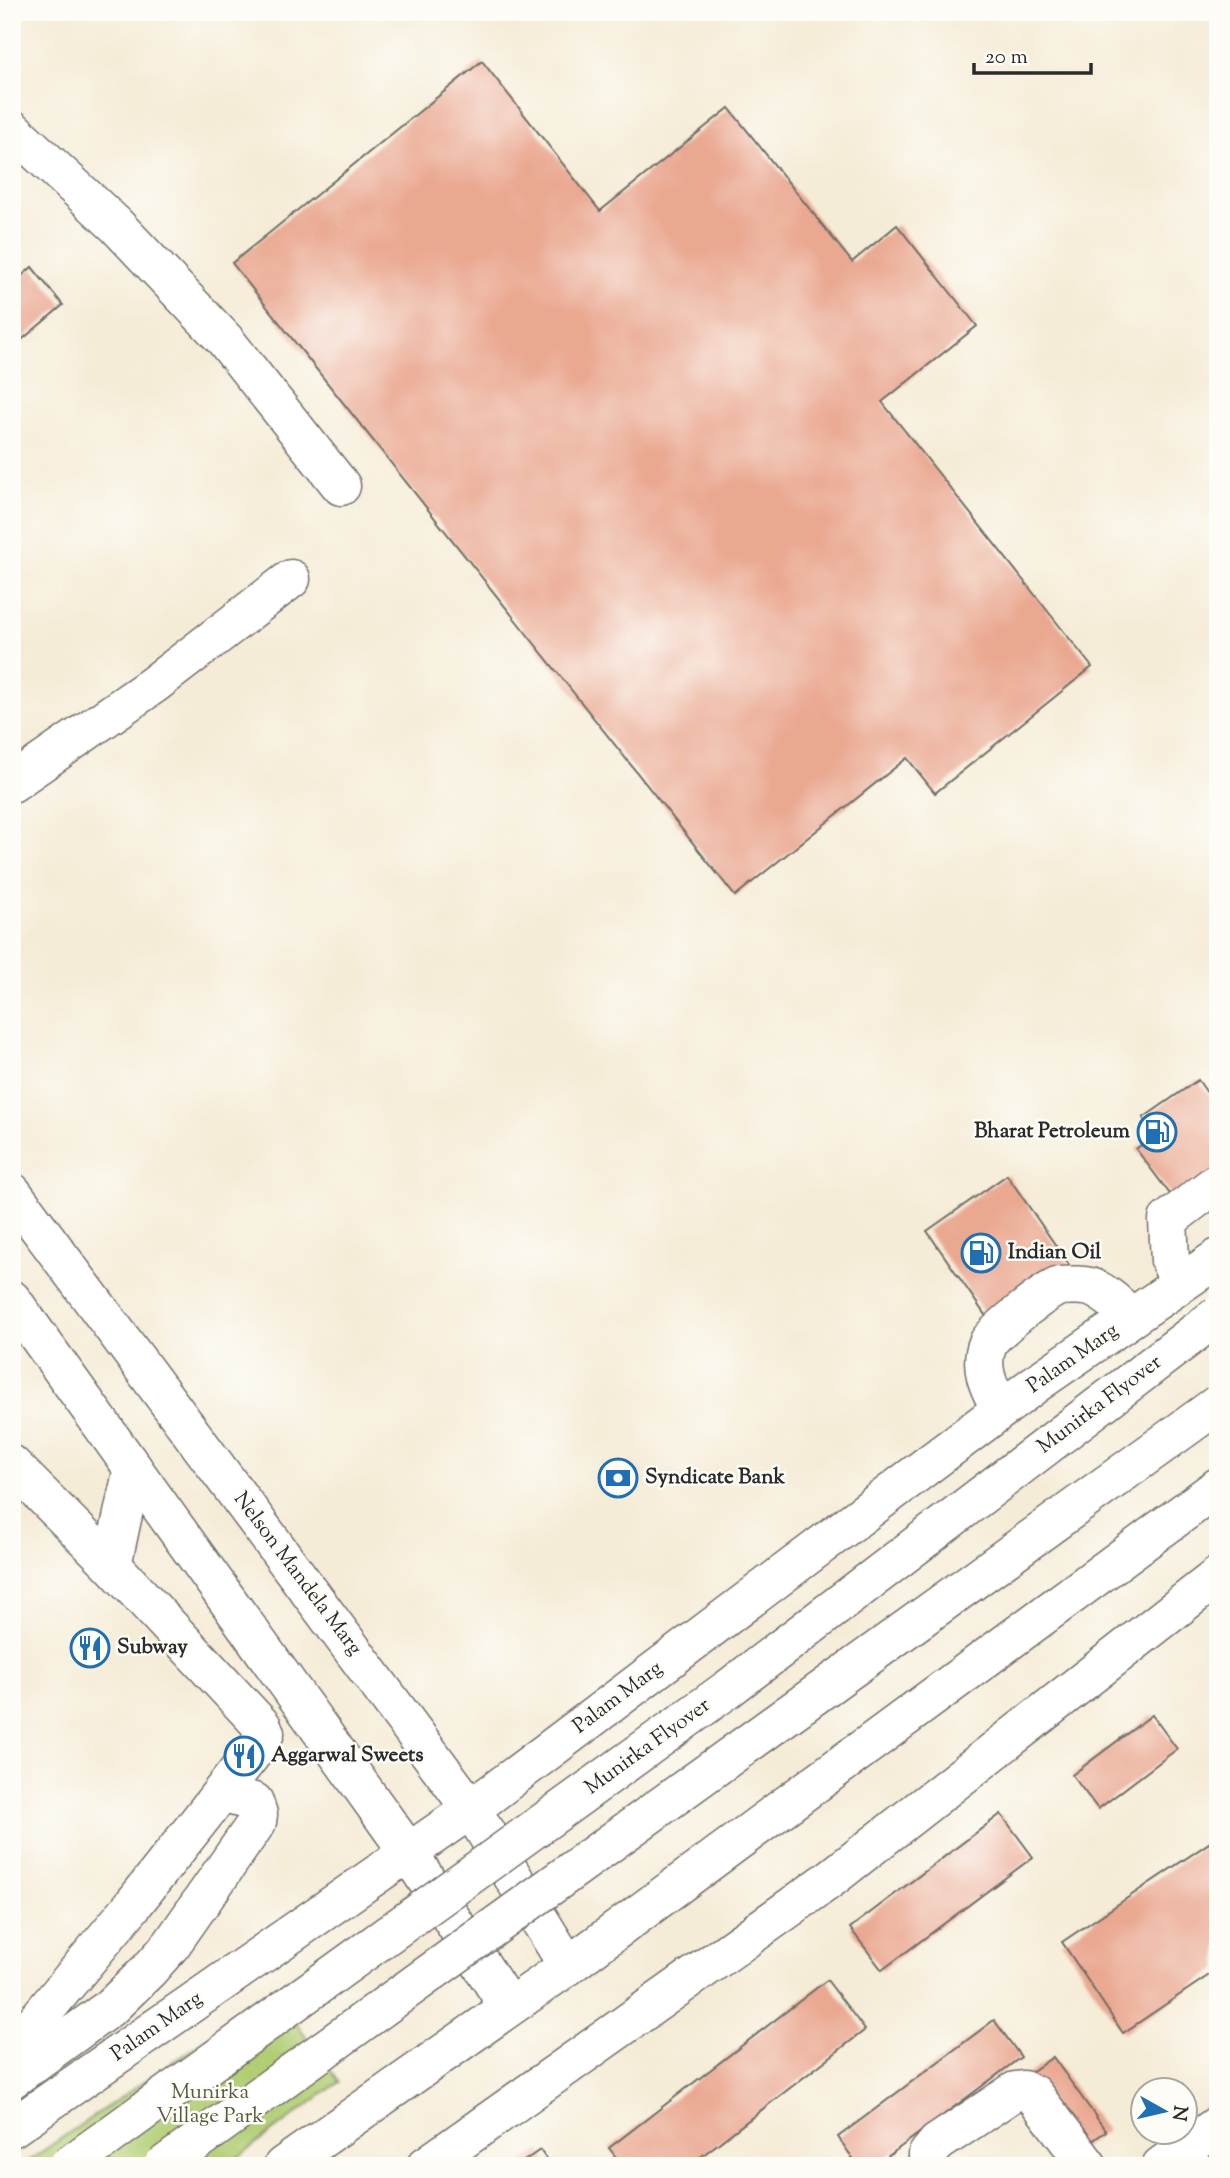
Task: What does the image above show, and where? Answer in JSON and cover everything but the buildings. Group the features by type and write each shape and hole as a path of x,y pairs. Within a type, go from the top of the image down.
{"main road":[{"path":"12,129 116,225 225,340 341,485"},
{"path":"12,783 153,685 290,579"},
{"path":"1180,1284 1170,1261 1168,1220 1218,1182"},
{"name":"Nelson Mandela Marg","path":"12,1192 471,1809 568,1966"},
{"name":"Palam Marg","path":"12,2128 471,1809 1001,1409 1218,1258"},
{"path":"1001,1409 991,1392 983,1369 989,1341 1020,1312 1059,1286 1091,1287 1111,1299 1132,1317"},
{"path":"12,1300 409,1853 508,2006"},
{"name":"Munirka Flyover","path":"68,2166 728,1689 1218,1315"},
{"path":"163,2166 1218,1404"},
{"path":"12,1465 112,1565 262,1726 265,1733"},
{"path":"112,1565 133,1468"},
{"path":"283,2166 568,1966 1218,1487"},
{"path":"426,2166 829,1880 1218,1576"},
{"path":"17,2036 132,1906 258,1746 265,1733 303,1705"},
{"path":"12,2079 112,2006 171,1945 257,1822 258,1814 254,1802 221,1793"},
{"path":"928,2166 928,2154 937,2143 1015,2091 1023,2090 1033,2094 1088,2166"},
{"path":"1161,2166 1218,2125"}],"green space":[{"name":"Munirka Village Park","path":"274,1992 339,2082 226,2166 21,2166"}],"place":[{"name":"Bharat Petroleum","path":"1157,1132"},
{"name":"Indian Oil","path":"981,1253"},
{"name":"Syndicate Bank","path":"618,1478"},
{"name":"Subway","path":"90,1648"},
{"name":"Aggarwal Sweets","path":"244,1756"}]}
